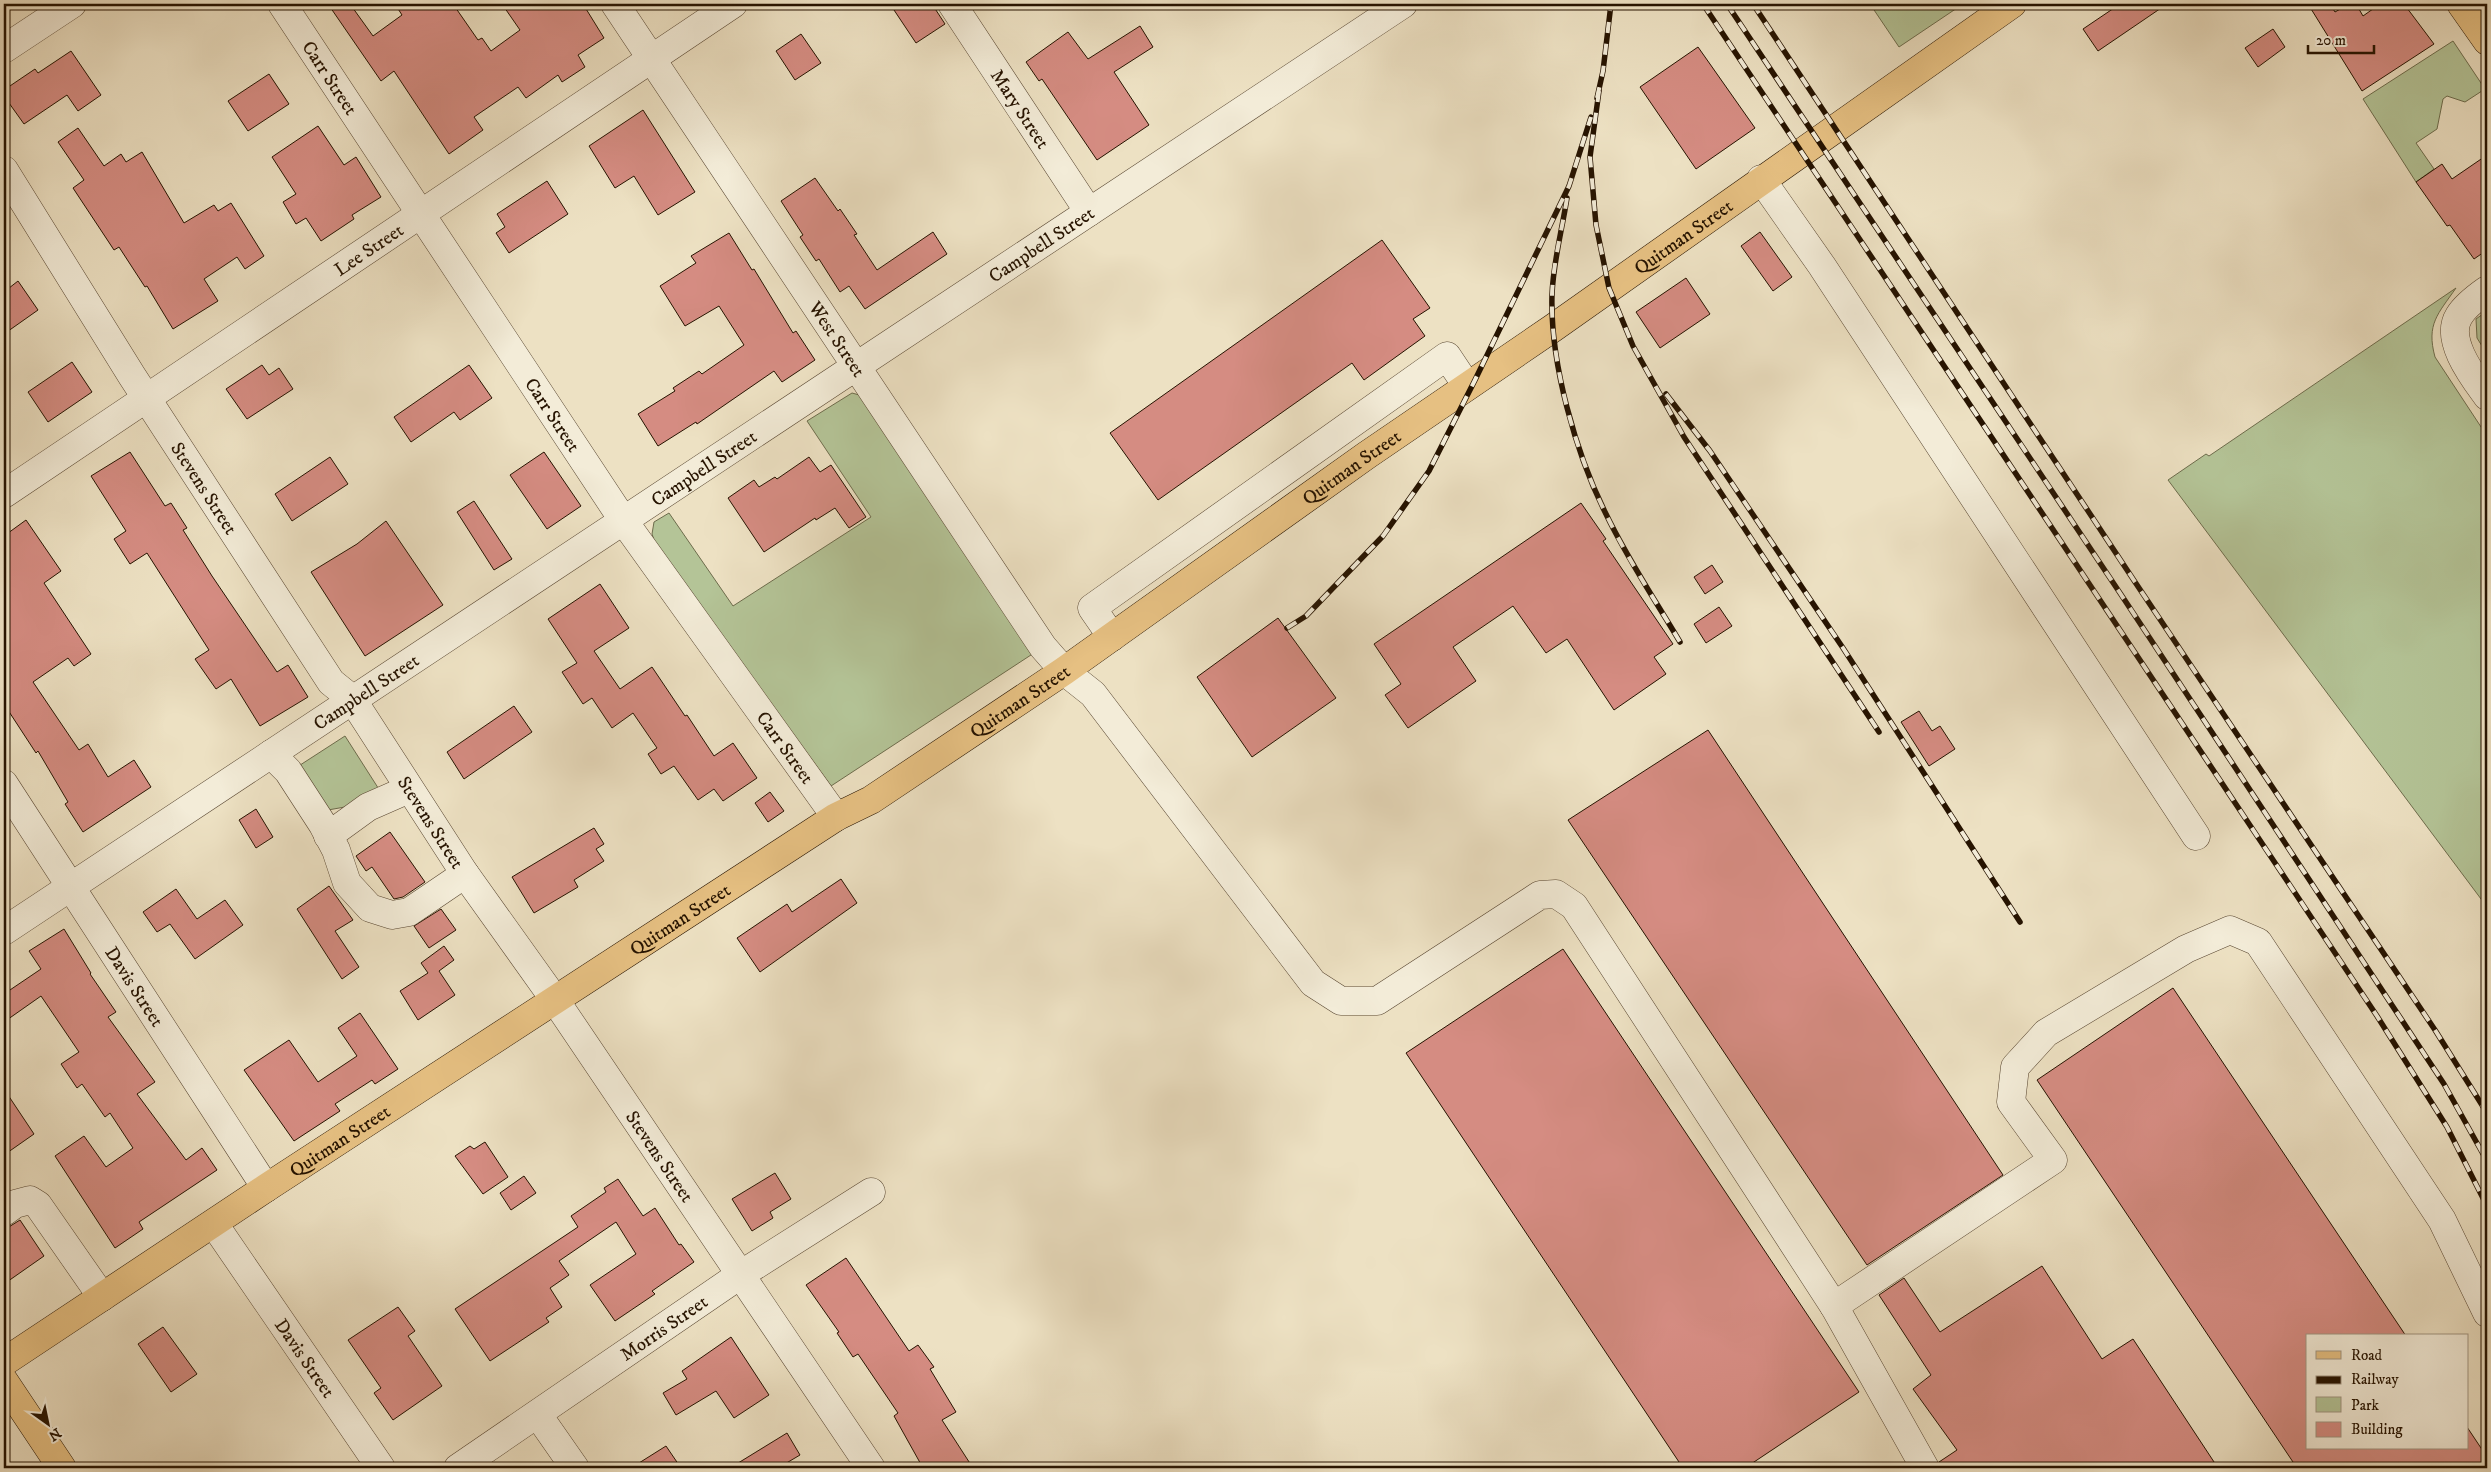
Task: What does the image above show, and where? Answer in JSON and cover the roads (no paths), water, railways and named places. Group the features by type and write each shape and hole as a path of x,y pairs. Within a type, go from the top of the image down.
{"main road":[{"name":"Quitman Street","path":"4,1362 266,1188 836,817 871,800 1064,671 1367,455 1553,328 1761,179 2012,4"},
{"path":"2461,4 2487,41"},
{"path":"4,1382 62,1468"}],"street":[{"path":"4,49 72,4"},
{"name":"Carr Street","path":"282,4 623,520 836,817"},
{"name":"West Street","path":"615,4 1043,647 1064,671 1093,694 1313,983 1341,1001 1377,1000 1540,895 1556,894 1574,906 1834,1306 1925,1468"},
{"name":"Lee Street","path":"4,494 733,4"},
{"name":"Mary Street","path":"952,4 1089,212"},
{"name":"Campbell Street","path":"4,931 1403,4"},
{"name":"Stevens Street","path":"4,170 146,397 332,682 352,700 465,874 555,1000 871,1468"},
{"path":"1761,179 1827,274 2196,836"},
{"path":"2487,290 2458,317 2456,333 2462,360 2487,396"},
{"path":"1112,637 1092,608 1447,356 1467,386"},
{"path":"1408,384 1429,412"},
{"path":"1347,427 1367,455"},
{"path":"271,754 288,771 328,836 347,883 370,908 392,915 408,912 465,874"},
{"name":"Davis Street","path":"4,784 266,1188"},
{"path":"328,836 368,807 409,788"},
{"path":"1834,1306 2053,1160 2011,1102 2015,1067 2046,1033 2186,949 2230,930 2258,942 2442,1220 2487,1313"},
{"name":"Morris Street","path":"458,1468 740,1275 871,1192"},
{"path":"4,1212 15,1204 30,1200 38,1205 102,1298"},
{"name":"Davis Street","path":"214,1224 380,1468"},
{"path":"538,1415 575,1468"}],"railway":[{"path":"1597,98 1603,71 1611,4"},
{"path":"1703,4 2377,1016 2447,1127 2487,1206"},
{"path":"1727,4 2120,593 2444,1084 2487,1161"},
{"path":"1753,4 2135,582 2435,1030 2487,1113"},
{"path":"1599,91 1590,157 1596,225 1609,288 1633,346 1684,437 1879,732"},
{"path":"1287,628 1306,616 1383,536 1429,471 1569,186 1591,117"},
{"path":"1567,198 1556,259 1552,295 1555,349 1567,407 1585,464 1606,514 1632,563 1680,642"},
{"path":"1666,394 1710,451 1843,648 2020,922"}]}
